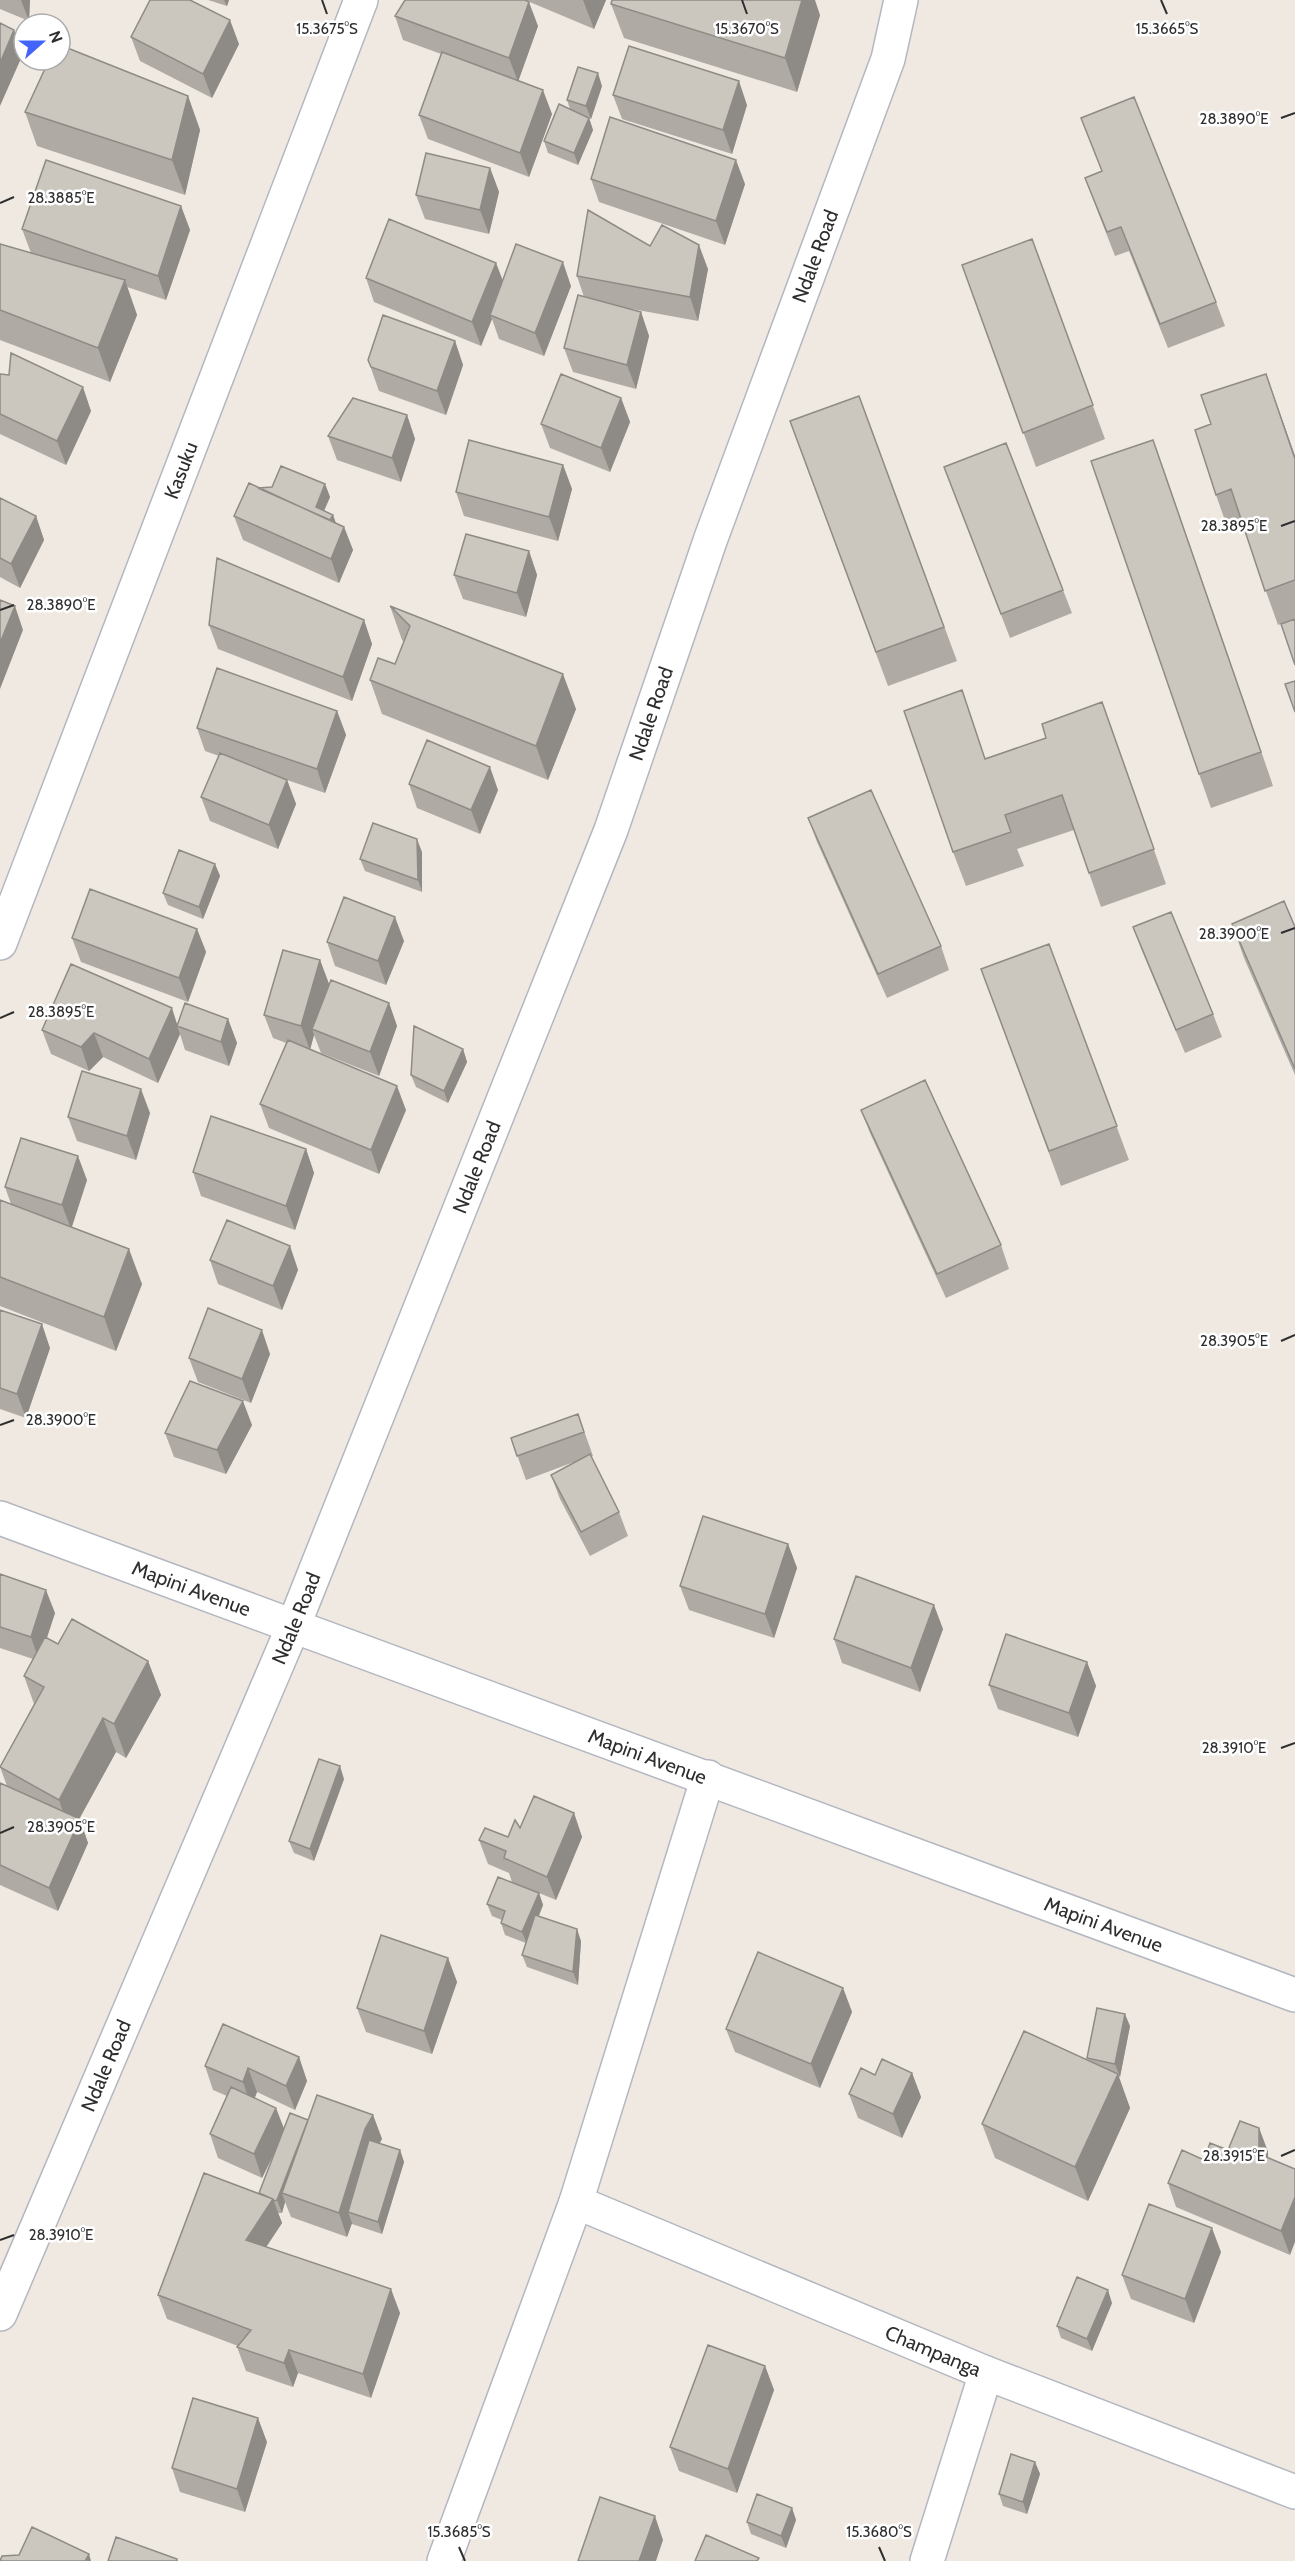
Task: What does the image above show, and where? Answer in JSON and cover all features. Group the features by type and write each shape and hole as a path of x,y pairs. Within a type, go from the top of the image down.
{"street":[{"name":"Kasuku","path":"0,943 361,0"},
{"name":"Ndale Road","path":"0,2314 292,1626 611,830 711,538 888,59 901,0"},
{"name":"Mapini Avenue","path":"0,1518 1295,1995"},
{"path":"444,2561 576,2202 708,1777"},
{"name":"Champanga","path":"576,2202 986,2373 1295,2492"},
{"path":"927,2561 986,2373"}],"building":[{"path":"150,0 190,0 230,20 203,74 131,37"},
{"path":"405,0 525,0 529,2 509,58 395,16"},
{"path":"612,0 802,0 785,58 611,4"},
{"path":"0,23 12,29 12,35 0,63"},
{"path":"629,46 739,81 723,130 613,95"},
{"path":"72,50 188,96 172,160 25,112 43,72 72,72"},
{"path":"442,52 543,90 520,153 419,115"},
{"path":"578,67 598,73 586,106 567,100"},
{"path":"1134,97 1216,302 1160,324 1121,227 1107,232 1085,178 1102,171 1081,118"},
{"path":"559,104 589,118 574,153 544,141"},
{"path":"610,117 736,160 716,221 591,179"},
{"path":"426,153 490,168 480,210 416,195"},
{"path":"46,160 181,206 158,276 22,229"},
{"path":"588,210 650,246 662,225 699,245 690,297 577,276"},
{"path":"389,219 496,263 472,322 366,278"},
{"path":"1032,239 1093,405 1023,433 962,265"},
{"path":"0,244 125,280 98,348 0,310"},
{"path":"516,244 563,262 535,333 490,315"},
{"path":"578,295 641,312 627,365 564,348"},
{"path":"383,315 455,341 437,391 371,367 368,360"},
{"path":"11,353 83,387 57,441 0,414 0,374 9,375"},
{"path":"561,374 621,398 601,448 541,424"},
{"path":"1266,374 1295,459 1295,580 1265,591 1231,489 1216,495 1195,430 1211,424 1201,395"},
{"path":"859,396 944,627 876,652 790,421"},
{"path":"353,398 407,415 392,458 328,436"},
{"path":"469,440 563,465 549,517 456,492"},
{"path":"1153,440 1261,752 1199,774 1091,461"},
{"path":"1006,443 1063,590 1001,614 944,467"},
{"path":"281,466 325,484 316,507 333,515 330,520 258,488 272,487"},
{"path":"249,483 344,527 331,559 234,516"},
{"path":"0,498 36,516 11,564 0,558"},
{"path":"466,534 529,551 517,593 454,575"},
{"path":"217,558 364,620 343,677 209,625"},
{"path":"0,600 15,606 0,643"},
{"path":"390,606 563,674 536,746 370,680 378,658 395,664 410,626"},
{"path":"1295,619 1295,665 1281,624"},
{"path":"217,668 337,711 317,769 197,728"},
{"path":"1295,681 1295,712 1285,684"},
{"path":"962,690 985,759 1046,738 1042,724 1102,702 1154,849 1089,873 1062,795 1005,815 1011,832 953,852 904,711"},
{"path":"427,740 490,767 471,810 409,784"},
{"path":"220,753 287,780 269,825 201,797"},
{"path":"871,790 941,946 878,974 808,818"},
{"path":"373,823 417,839 418,880 360,859"},
{"path":"179,850 215,864 199,907 163,893"},
{"path":"90,889 197,929 179,978 72,938"},
{"path":"344,897 395,917 378,961 327,942"},
{"path":"1284,901 1295,927 1295,1069 1232,924"},
{"path":"1171,912 1213,1014 1176,1030 1133,927"},
{"path":"1049,944 1117,1126 1049,1151 981,969"},
{"path":"283,950 320,960 301,1026 264,1015"},
{"path":"71,964 172,1008 149,1059 94,1033 81,1047 42,1030"},
{"path":"331,980 389,1003 370,1052 312,1029"},
{"path":"185,1003 228,1019 221,1042 177,1026"},
{"path":"414,1026 463,1049 444,1091 411,1075"},
{"path":"288,1040 397,1086 371,1150 260,1104"},
{"path":"82,1071 141,1089 127,1136 68,1117"},
{"path":"925,1080 1001,1245 937,1274 861,1110"},
{"path":"211,1116 306,1149 286,1206 193,1172"},
{"path":"21,1138 78,1156 62,1205 5,1187"},
{"path":"0,1200 129,1249 104,1317 0,1277"},
{"path":"227,1220 290,1246 273,1286 210,1260"},
{"path":"208,1308 262,1330 242,1379 189,1358"},
{"path":"0,1310 42,1324 17,1394 0,1388"},
{"path":"190,1381 243,1401 217,1450 165,1433"},
{"path":"578,1414 584,1432 517,1456 511,1438"},
{"path":"590,1454 619,1512 581,1532 551,1475"},
{"path":"703,1516 788,1544 765,1614 680,1586"},
{"path":"0,1574 46,1590 31,1637 0,1627"},
{"path":"856,1576 934,1605 911,1668 834,1639"},
{"path":"72,1619 148,1661 114,1724 103,1718 59,1800 0,1767 44,1687 24,1676 45,1637 58,1644"},
{"path":"1006,1634 1087,1662 1069,1713 989,1685"},
{"path":"319,1759 340,1766 310,1849 289,1841"},
{"path":"0,1783 80,1819 49,1888 0,1865"},
{"path":"534,1796 574,1813 547,1877 504,1858 506,1851 479,1840 485,1828 508,1837 515,1820 520,1828"},
{"path":"498,1877 539,1893 522,1932 501,1923 505,1911 487,1904"},
{"path":"535,1915 577,1929 573,1972 522,1955"},
{"path":"381,1935 448,1958 424,2031 357,2008"},
{"path":"758,1952 843,1988 811,2064 726,2029"},
{"path":"1097,2008 1125,2014 1115,2064 1087,2058"},
{"path":"223,2024 299,2057 286,2086 248,2068 243,2082 205,2066"},
{"path":"1024,2031 1118,2074 1075,2167 982,2124"},
{"path":"882,2059 912,2073 893,2114 849,2094 861,2068 875,2075"},
{"path":"231,2087 276,2108 254,2154 210,2134"},
{"path":"317,2095 373,2115 365,2129 339,2213 282,2193"},
{"path":"290,2113 308,2120 277,2200 274,2201 259,2193"},
{"path":"1240,2121 1259,2128 1259,2154 1295,2169 1295,2197 1281,2231 1168,2183 1182,2150 1204,2160 1210,2143 1228,2150"},
{"path":"369,2140 400,2150 378,2222 348,2212"},
{"path":"204,2173 273,2199 246,2240 391,2289 363,2374 289,2350 284,2363 237,2347 251,2330 158,2295"},
{"path":"1149,2204 1212,2228 1185,2299 1122,2275"},
{"path":"1077,2277 1108,2290 1087,2339 1057,2326"},
{"path":"708,2345 765,2366 728,2469 670,2447"},
{"path":"193,2398 258,2418 237,2489 172,2468"},
{"path":"1011,2454 1035,2462 1023,2502 999,2494"},
{"path":"757,2494 792,2508 781,2536 747,2522"},
{"path":"600,2497 655,2516 639,2561 578,2561"},
{"path":"32,2527 89,2554 85,2561 0,2561 2,2556 19,2555"},
{"path":"706,2535 759,2558 757,2561 695,2561"},
{"path":"116,2537 177,2559 177,2561 108,2561"}]}
